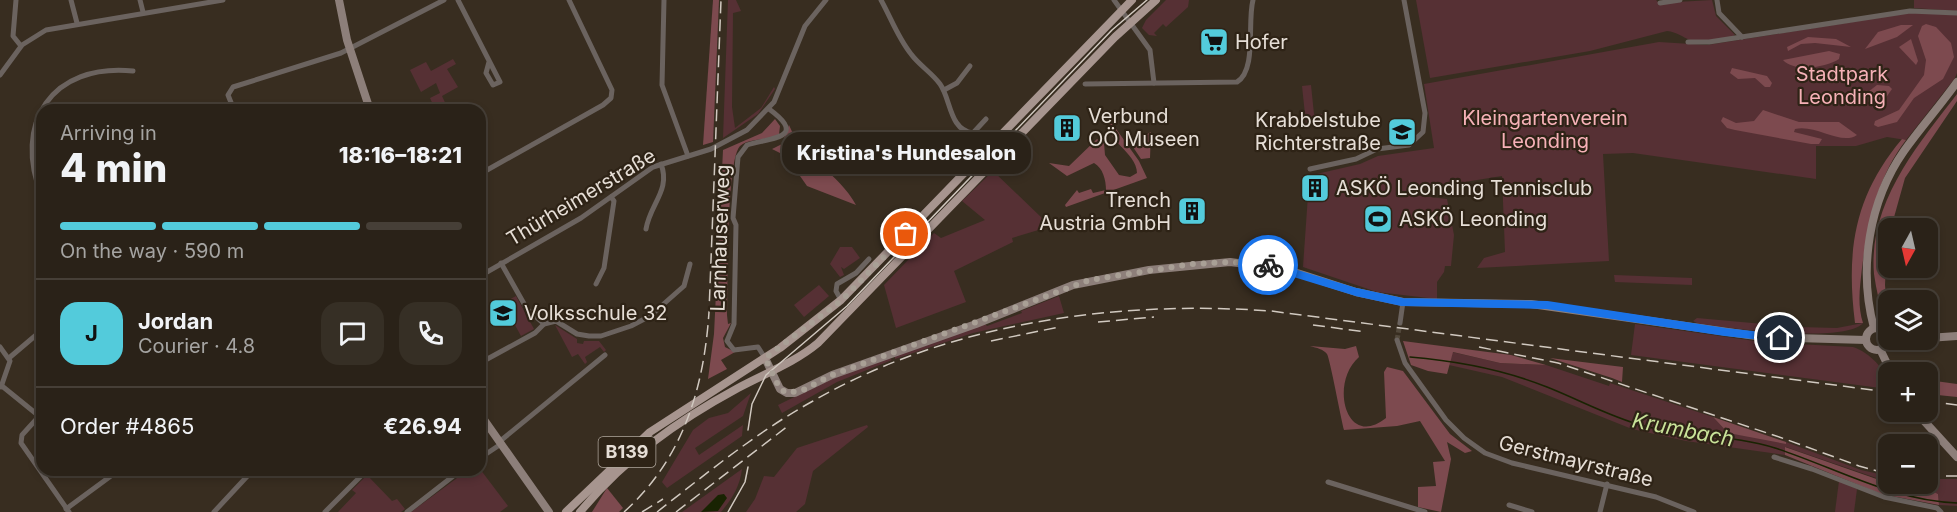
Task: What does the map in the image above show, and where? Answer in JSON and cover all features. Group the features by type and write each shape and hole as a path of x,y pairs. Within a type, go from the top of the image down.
{"main road":[{"name":"B139","path":"566,512 650,432 765,358 842,300 1132,0"},
{"name":"B139","path":"580,512 608,480 652,441 681,421 805,354 831,330 1046,107 1156,0"}],"street":[{"path":"15,0 13,36 21,46"},
{"path":"71,0 78,23"},
{"path":"140,0 143,12"},
{"path":"1,72 21,46 46,30 223,0"},
{"path":"339,0 350,49 368,104"},
{"path":"232,104 228,95 233,87 350,49 444,0"},
{"path":"458,0 489,62"},
{"path":"486,171 600,107 611,98 612,90 569,0"},
{"path":"664,0 662,85 688,156"},
{"path":"770,109 779,93 805,26 826,0"},
{"path":"881,0 910,53 944,90 952,115 966,131 974,132 986,119"},
{"path":"1114,0 1150,50 1154,83"},
{"path":"1085,84 1233,83 1243,79 1248,63 1253,0"},
{"path":"1310,169 1356,159 1377,149 1409,145 1423,132 1425,113 1404,0"},
{"path":"1660,3 1680,0"},
{"path":"1717,0 1719,13 1742,37"},
{"path":"1688,42 1708,42 1910,11 1957,13"},
{"path":"944,90 957,83 970,66"},
{"path":"45,104 59,88 73,80 119,70 133,71"},
{"path":"1874,328 1867,269 1870,235 1877,208 1888,180 1903,152 1957,82"},
{"name":"Thürheimerstraße","path":"486,272 581,218 661,164 735,138 770,109"},
{"name":"Larnhauserweg","path":"765,358 758,347 734,350 727,341 734,324 736,225 733,218 738,157 747,146 777,140 783,135 783,121 770,109"},
{"path":"36,118 31,145 36,178"},
{"path":"646,230 648,212 662,193 664,172 661,164"},
{"path":"596,284 604,268 614,201 610,197"},
{"path":"842,300 836,291 837,284 856,273 869,259"},
{"path":"765,358 780,389 787,393 795,393 832,375 976,324 1073,285 1192,264 1230,262 1266,265 1356,292 1402,302 1531,304 1762,337 1866,340"},
{"path":"501,263 527,309 544,324"},
{"path":"486,360 535,333 544,324 556,321 577,334 594,337 631,326 650,316 684,286 690,264"},
{"path":"1400,323 1402,302"},
{"path":"1878,328 1868,332 1866,340 1869,347 1878,349"},
{"path":"9,358 36,335"},
{"path":"1938,337 1957,336"},
{"name":"Gerstmayrstraße","path":"1397,340 1399,352 1446,420 1474,446 1501,460 1656,496 1680,509 1694,512"},
{"path":"0,347 9,358 9,367 1,387 36,412"},
{"path":"1880,350 1886,362"},
{"path":"486,454 605,355"},
{"path":"36,420 22,435 21,443 36,465"},
{"path":"1925,422 1957,458"},
{"path":"486,423 549,512"},
{"path":"1774,457 1884,497 1937,508 1941,512"},
{"path":"44,476 67,510 111,476"},
{"path":"214,512 247,476"},
{"path":"326,512 362,476"},
{"path":"407,512 453,476"},
{"path":"1328,482 1425,512"},
{"path":"1600,512 1607,484"},
{"path":"1509,505 1532,512"}],"green space":[{"path":"728,0 736,0 741,11 733,13 732,107 735,128 761,108 774,87 775,89 758,114 723,138"},
{"path":"1166,0 1189,0 1188,7 1166,27 1163,24 1154,33 1157,36 1149,35 1142,28 1146,20"},
{"path":"1416,0 1656,0 1659,3 1712,0 1716,16 1735,35 1695,41 1667,31 1590,51 1430,78"},
{"path":"1914,0 1957,0 1957,11 1914,8"},
{"path":"1915,12 1957,15 1957,73 1955,78 1906,140 1887,137 1856,146 1816,146 1816,179 1633,153 1603,154 1609,261 1477,268 1484,258 1505,252 1502,176 1396,193 1447,199 1454,235 1451,266 1445,266 1437,282 1437,299 1377,292 1303,267 1309,181 1312,175 1360,164 1378,156 1434,148 1424,84 1659,42 1707,45"},
{"path":"453,59 456,64 447,69 458,87 442,96 446,104 433,104 430,98 440,93 436,83 421,92 410,70 426,62 431,71"},
{"path":"1311,85 1314,114 1322,114 1323,122 1306,124 1302,86"},
{"path":"993,171 1042,218 1045,228 1012,238 1013,242 954,271 966,302 896,328 884,285 934,233 941,238 985,220 962,201"},
{"path":"840,247 852,247 860,258 844,269 841,267 844,275 840,277 830,264"},
{"path":"1614,275 1692,278 1692,285 1615,282"},
{"path":"819,285 829,296 804,317 794,305"},
{"path":"516,296 534,329 521,336 503,303"},
{"path":"1059,296 1064,313 973,333 895,359 895,356 985,324 987,326"},
{"path":"1697,318 1798,327 1837,328 1863,323 1852,329 1834,333 1811,334 1699,324 1693,321"},
{"path":"1635,324 1762,342 1853,347 1865,353 1878,364 1878,388 1631,355"},
{"path":"555,325 577,339 577,343 599,341 606,350 604,352 600,347 585,357 587,362 585,364 578,354 572,357"},
{"path":"1452,352 1500,363 1546,365 1609,386 1610,383 1713,417 1728,433 1786,442 1861,470 1878,474 1878,479 1786,447 1785,455 1686,441 1632,429 1502,377 1449,365"},
{"path":"889,358 892,360 837,382 782,413 778,405 835,377"},
{"path":"751,393 743,416 695,448 699,455 743,425 742,436 667,488 662,482 693,430 709,418 728,413"},
{"path":"867,425 868,427 813,471 805,504 796,512 746,512 755,499 764,476 774,477 797,448"},
{"path":"742,469 735,492 721,512 682,512"},
{"path":"368,476 392,501 397,499 405,509 401,512 338,512 356,493 352,490"},
{"path":"460,476 485,476 508,506 500,512 411,512"},
{"path":"1938,479 1957,479 1957,506 1939,505"},
{"path":"1839,481 1857,489 1854,512 1835,512"}],"shaded area":[{"path":"713,0 719,0 713,142 703,145"},
{"path":"1926,24 1936,27 1951,43 1954,57 1943,79 1914,98 1897,122 1878,127 1874,125 1875,121 1899,110 1924,75 1926,60 1918,36 1922,26"},
{"path":"1901,25 1913,25 1897,37 1865,49 1878,32"},
{"path":"1808,37 1836,39 1851,47 1815,43 1801,44 1788,51 1787,47"},
{"path":"1911,39 1918,61 1916,65 1899,47"},
{"path":"1829,51 1840,54 1839,59 1819,66 1803,68 1788,64 1783,60"},
{"path":"1732,68 1767,76 1772,83 1770,87 1765,87 1755,78 1738,79 1730,73"},
{"path":"1877,85 1889,86 1892,89 1885,99 1868,102 1868,92"},
{"path":"1957,94 1957,101 1905,178 1894,218 1881,218 1898,177 1926,134"},
{"path":"1763,110 1799,122 1839,122 1857,135 1844,138 1811,129 1795,129 1794,132 1822,139 1819,144 1811,144 1727,128 1721,121 1723,117 1736,123 1754,121"},
{"path":"775,119 780,126 779,134 744,143 735,156 730,199 728,254 727,315 728,324 731,323 723,338 725,347 735,352 721,360 727,369 708,379 714,334 723,150 762,133"},
{"path":"1109,119 1139,161 1147,178 1066,207 1065,205 1077,190 1079,193 1091,189 1093,193 1106,190 1103,175 1094,163 1067,176 1049,163 1069,166 1097,139 1104,143 1105,155 1119,175 1130,177 1137,173 1132,159 1110,133"},
{"path":"789,125 803,147 840,184 856,205 807,186 786,156 772,149 782,144"},
{"path":"1151,132 1150,158 1141,159 1133,147 1139,143 1137,140"},
{"path":"1902,139 1906,140 1881,184 1871,217 1860,289 1863,323 1855,323 1852,272 1857,225 1873,182"},
{"path":"1878,228 1878,278 1885,278 1885,290 1878,290 1878,294 1874,274 1874,248"},
{"path":"1403,341 1511,355 1546,365 1500,363 1453,352 1447,374 1428,371 1411,365"},
{"path":"1310,346 1345,349 1356,346 1359,357 1350,368 1345,382 1344,396 1346,409 1352,420 1361,426 1372,426 1386,418 1384,372 1387,367 1403,371 1450,434 1472,451 1465,453 1447,442 1451,459 1441,512 1418,507 1418,487 1436,486 1433,462 1445,461 1420,421 1397,426 1344,430 1327,354"},
{"path":"1550,358 1623,367 1622,382 1612,378"},
{"path":"1938,381 1957,384 1957,397 1938,395"},
{"path":"1713,417 1786,442 1786,444 1728,433"},
{"path":"1785,447 1878,480 1878,493 1785,455"},
{"path":"607,488 623,508 619,512 592,512"},
{"path":"724,494 727,498 718,511 701,512 718,495"},
{"path":"1881,494 1938,494 1939,505"}],"waterway":[{"name":"Krumbach","path":"1410,357 1497,371 1547,387 1644,426 1760,444 1887,490 1933,501 1957,503"}],"tunnel":[{"path":"1397,340 1400,323"}],"tram line":[{"path":"748,430 752,404 766,375 847,306 1112,30 1147,0"},
{"path":"728,512 745,482 748,467"}],"railway":[{"path":"624,512 644,491 676,445 687,421 702,368 709,312 721,0"},
{"path":"657,512 772,426 813,401 866,374 921,352 977,335 1035,322 1094,314 1153,309 1212,308 1271,311 1878,391"},
{"path":"1098,322 1154,317"},
{"path":"1313,325 1366,332"},
{"path":"991,341 1059,327"},
{"path":"1479,347 1558,363 1878,471"},
{"path":"1938,402 1957,405"},
{"path":"676,512 788,426"},
{"path":"1938,476 1957,476"},
{"path":"642,512 663,499"}],"way so far":[{"path":"906,234 842,300 812,325 765,358 783,392 795,393 832,375 976,324 1090,280 1192,264 1230,262 1268,265"}],"place":[{"name":"Hofer","path":"1214,42"},
{"name":"Verbund OÖ Museen","path":"1067,128"},
{"name":"Krabbelstube Richterstraße","path":"1402,132"},
{"name":"ASKÖ Leonding Tennisclub","path":"1315,188"},
{"name":"Trench Austria GmbH","path":"1192,211"},
{"name":"ASKÖ Leonding","path":"1378,219"},
{"name":"Kristina's Hundesalon","path":"906,234"},
{"name":"Volksschule 32","path":"503,313"}],"route":[{"path":"1268,265 1356,292 1402,302 1547,305 1780,338"}],"park label":[{"name":"Stadtpark Leonding","path":"1842,86"},
{"name":"Kleingartenverein Leonding","path":"1545,130"}]}
